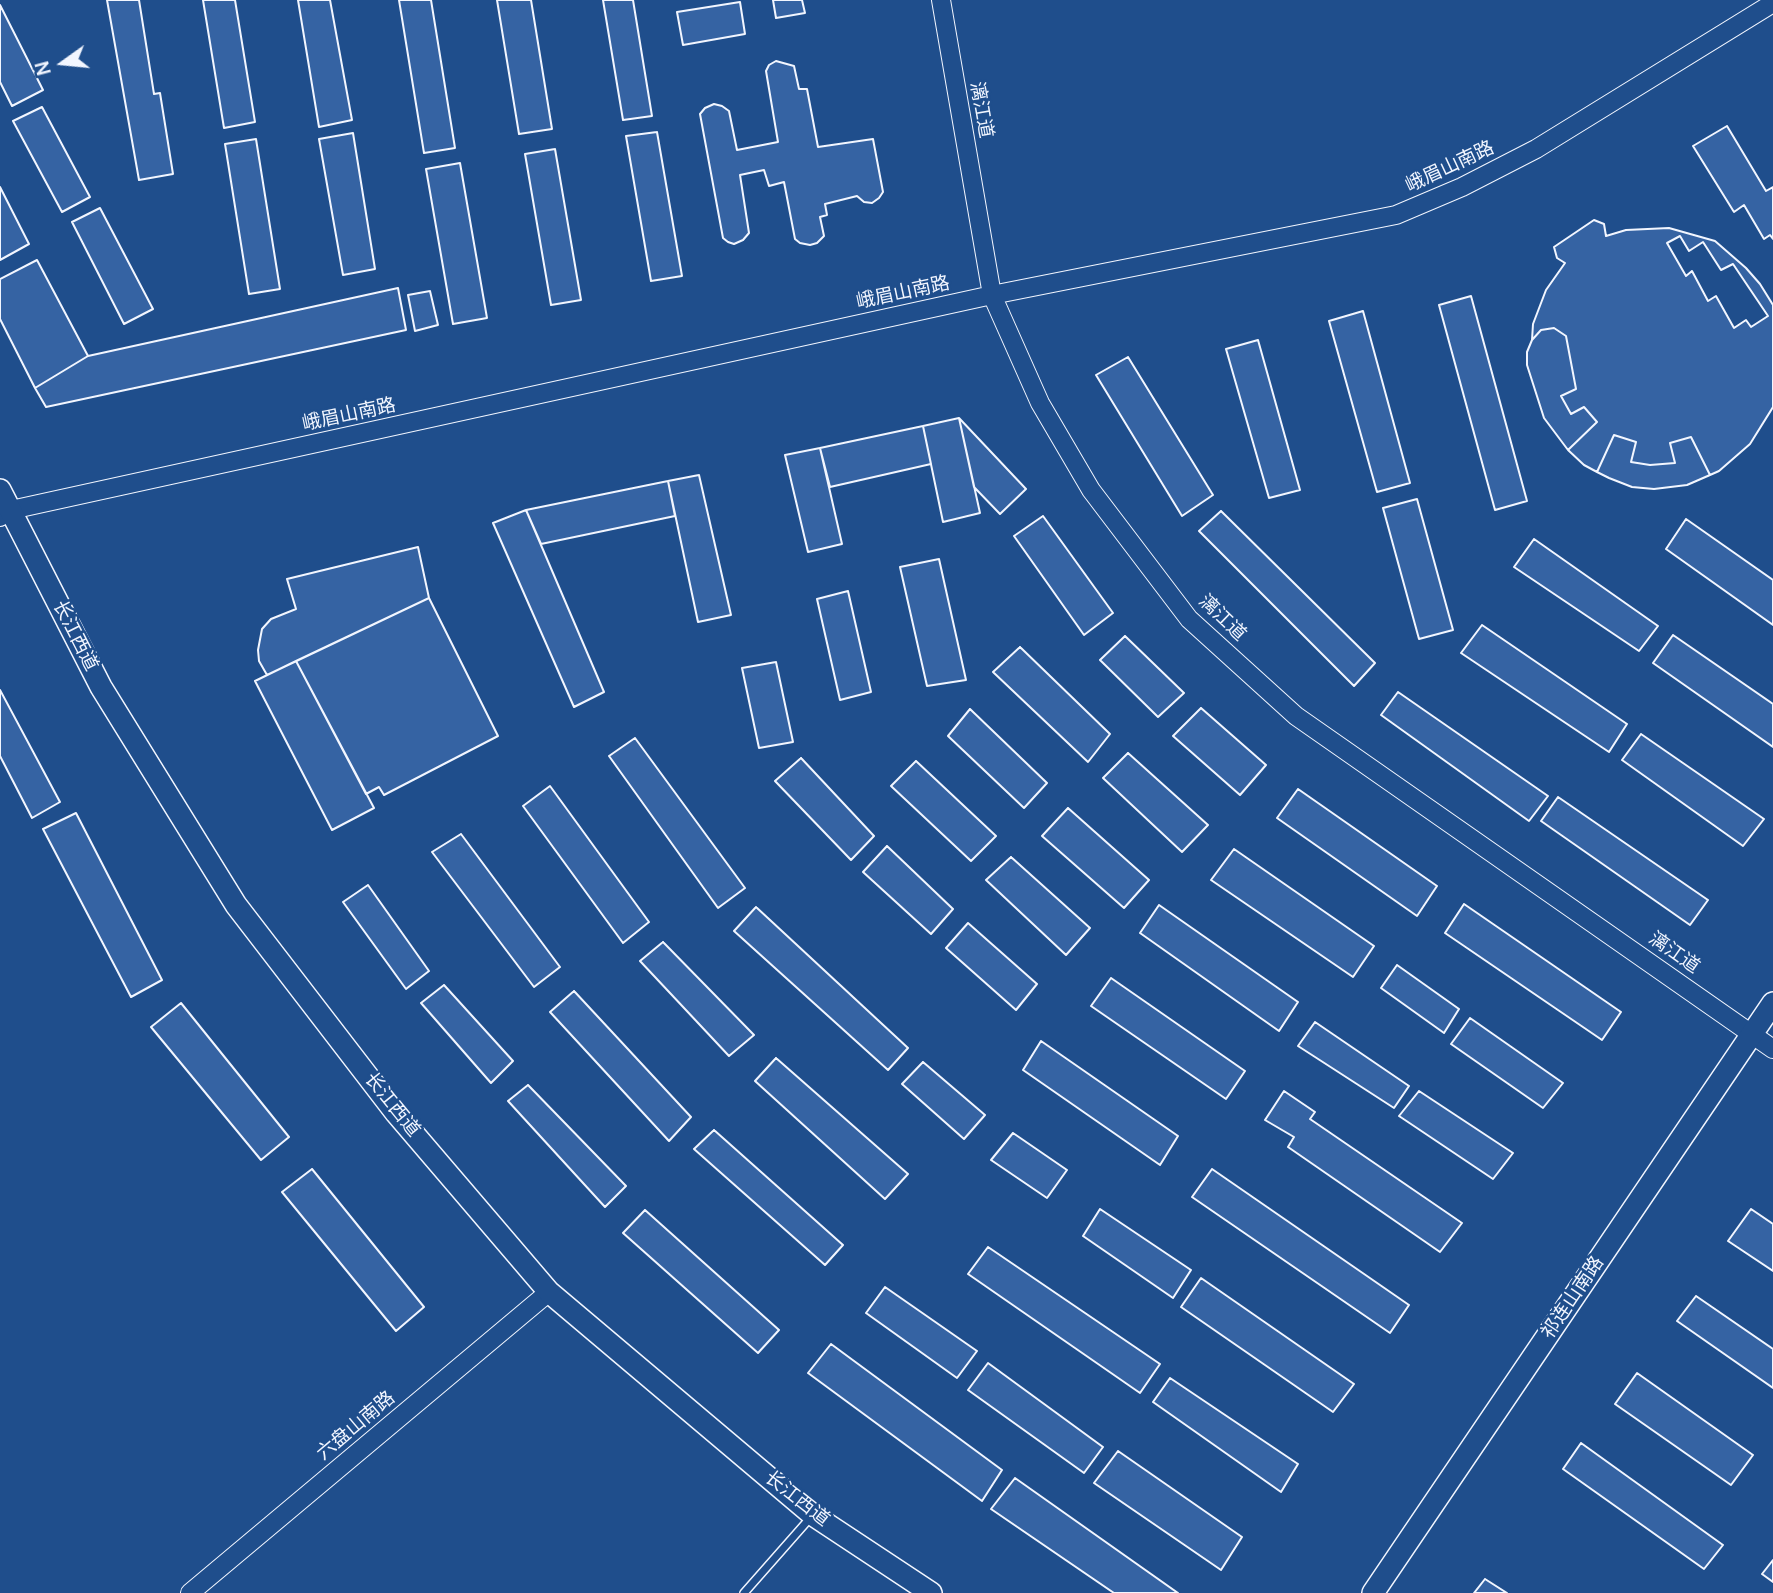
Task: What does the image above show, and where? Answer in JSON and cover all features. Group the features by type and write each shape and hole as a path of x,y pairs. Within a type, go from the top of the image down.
{"main road":[{"name":"长江西道","path":"0,490 5,514 102,687 236,905 396,1113 549,1292 813,1515 932,1593"},
{"name":"祁连山南路","path":"1374,1593 1773,1003"}],"street":[{"name":"漓江道","path":"940,0 992,295 1040,403 1091,490 1189,619 1296,716 1773,1049"},
{"name":"峨眉山南路","path":"5,514 992,295 1396,215 1462,187 1536,149 1773,4"},
{"name":"六盘山南路","path":"190,1593 549,1292"}],"lane":[{"path":"744,1593 813,1515"}],"building":[{"path":"107,0 139,0 154,94 160,93 173,174 139,180"},
{"path":"203,0 235,0 255,122 224,128"},
{"path":"298,0 330,0 352,120 319,127"},
{"path":"399,0 431,0 455,148 424,153"},
{"path":"497,0 531,0 552,129 519,134"},
{"path":"603,0 633,0 652,116 623,120"},
{"path":"773,0 802,0 805,13 776,18"},
{"path":"740,2 745,34 683,45 677,12"},
{"path":"0,5 43,90 12,106 0,82"},
{"path":"776,61 794,66 799,89 807,89 818,147 873,139 883,192 872,203 864,202 857,196 825,204 827,215 820,217 824,236 817,243 810,245 795,239 784,182 769,186 764,170 740,175 749,233 734,244 723,238 700,114 714,104 729,111 737,150 778,142 766,71 769,65"},
{"path":"42,107 90,197 62,212 13,121"},
{"path":"1727,126 1766,191 1773,187 1773,239 1770,235 1764,239 1744,205 1734,212 1693,146"},
{"path":"657,132 682,276 651,281 626,136"},
{"path":"353,133 375,269 343,275 319,139"},
{"path":"256,139 280,289 249,294 225,144"},
{"path":"555,149 581,300 551,305 525,154"},
{"path":"460,163 487,318 453,324 426,169"},
{"path":"0,187 29,244 0,260"},
{"path":"100,208 153,309 124,324 72,222"},
{"path":"1594,220 1604,224 1606,236 1626,230 1669,228 1715,241 1746,268 1773,305 1773,407 1750,444 1719,471 1710,475 1691,437 1670,443 1675,463 1650,465 1631,462 1636,442 1614,435 1597,472 1584,465 1568,450 1597,422 1584,407 1571,414 1561,396 1576,389 1566,336 1554,328 1541,330 1532,340 1533,324 1546,290 1565,263 1557,258 1554,247"},
{"path":"1680,236 1689,251 1703,242 1721,270 1733,264 1768,316 1751,327 1746,320 1734,328 1716,296 1708,301 1692,271 1686,276 1667,243"},
{"path":"37,260 88,356 35,388 0,319 0,279"},
{"path":"398,288 406,330 46,407 35,388 88,356"},
{"path":"430,291 438,325 415,331 408,295"},
{"path":"1471,296 1527,501 1495,510 1439,305"},
{"path":"1363,311 1410,483 1377,492 1329,321"},
{"path":"1554,328 1566,336 1576,389 1561,396 1571,414 1584,407 1597,422 1568,450 1544,418 1527,365 1527,352 1532,340 1541,330"},
{"path":"1258,340 1300,490 1269,498 1226,349"},
{"path":"1128,357 1213,495 1182,516 1096,375"},
{"path":"959,418 980,513 943,522 923,426"},
{"path":"959,418 1026,489 1000,514 974,487"},
{"path":"923,426 931,464 830,487 820,448"},
{"path":"1614,435 1636,442 1631,462 1650,465 1675,463 1670,443 1691,437 1710,475 1687,485 1654,489 1632,487 1609,478 1597,472"},
{"path":"820,448 842,544 808,552 785,455"},
{"path":"699,475 731,615 698,622 668,481"},
{"path":"668,481 675,516 541,544 526,510"},
{"path":"1417,499 1453,630 1419,639 1383,508"},
{"path":"526,510 604,692 574,707 493,523"},
{"path":"1221,511 1375,663 1354,686 1199,531"},
{"path":"1043,516 1113,613 1084,635 1014,536"},
{"path":"1686,519 1773,580 1773,625 1666,549"},
{"path":"1534,539 1658,626 1639,651 1514,567"},
{"path":"418,547 429,598 267,675 259,661 262,629 271,619 296,609 287,579"},
{"path":"939,559 966,680 927,686 900,567"},
{"path":"848,591 871,692 840,700 817,599"},
{"path":"429,598 498,736 384,795 379,787 366,794 296,661"},
{"path":"1482,625 1627,724 1609,752 1461,653"},
{"path":"1673,635 1773,704 1773,747 1653,663"},
{"path":"1125,636 1184,693 1158,717 1100,660"},
{"path":"1020,647 1110,734 1088,762 993,672"},
{"path":"296,661 374,808 332,830 255,681"},
{"path":"776,662 793,742 759,748 742,668"},
{"path":"0,690 60,802 32,818 0,756"},
{"path":"1398,692 1548,796 1529,821 1381,715"},
{"path":"1201,708 1266,765 1240,795 1173,736"},
{"path":"970,709 1047,783 1024,808 948,736"},
{"path":"1641,734 1764,819 1743,846 1622,760"},
{"path":"635,738 745,888 718,908 609,756"},
{"path":"1128,753 1208,825 1182,852 1103,778"},
{"path":"801,758 874,836 851,860 775,781"},
{"path":"916,761 996,836 971,861 891,786"},
{"path":"550,786 649,922 623,943 523,806"},
{"path":"1298,789 1437,886 1417,916 1277,818"},
{"path":"1558,797 1708,900 1690,925 1541,821"},
{"path":"1068,808 1149,880 1124,908 1042,836"},
{"path":"76,813 162,980 131,997 43,829"},
{"path":"461,834 560,967 534,987 432,852"},
{"path":"887,846 953,909 931,934 863,872"},
{"path":"1234,849 1374,946 1353,977 1211,880"},
{"path":"1011,857 1090,928 1066,955 986,880"},
{"path":"368,885 429,971 406,989 343,902"},
{"path":"1464,904 1621,1012 1602,1040 1445,933"},
{"path":"1159,905 1298,1002 1279,1031 1140,933"},
{"path":"756,907 908,1048 888,1070 734,931"},
{"path":"968,923 1037,984 1016,1010 946,948"},
{"path":"663,942 754,1035 729,1056 640,961"},
{"path":"1397,965 1459,1009 1444,1033 1381,988"},
{"path":"1111,978 1245,1071 1226,1099 1091,1006"},
{"path":"444,985 513,1061 491,1083 421,1003"},
{"path":"574,991 691,1117 669,1141 550,1012"},
{"path":"181,1003 289,1137 261,1160 151,1027"},
{"path":"1470,1018 1563,1083 1543,1108 1451,1044"},
{"path":"1315,1022 1409,1086 1394,1108 1298,1046"},
{"path":"1041,1041 1178,1136 1160,1165 1023,1070"},
{"path":"776,1058 908,1174 885,1199 755,1081"},
{"path":"923,1062 985,1115 964,1139 902,1084"},
{"path":"528,1085 626,1186 605,1207 508,1101"},
{"path":"1284,1091 1315,1112 1310,1119 1462,1223 1440,1252 1288,1147 1294,1137 1265,1120"},
{"path":"1419,1091 1513,1153 1493,1179 1399,1116"},
{"path":"714,1130 843,1245 825,1265 694,1149"},
{"path":"1013,1133 1067,1170 1047,1198 991,1160"},
{"path":"312,1169 424,1307 396,1331 282,1192"},
{"path":"1212,1169 1409,1305 1390,1333 1192,1197"},
{"path":"1100,1209 1191,1270 1173,1298 1083,1236"},
{"path":"1751,1209 1773,1224 1773,1271 1728,1241"},
{"path":"645,1210 779,1330 758,1353 623,1233"},
{"path":"988,1247 1160,1364 1140,1393 968,1274"},
{"path":"1201,1278 1354,1384 1333,1412 1181,1307"},
{"path":"885,1287 977,1351 957,1378 866,1313"},
{"path":"1696,1296 1773,1349 1773,1388 1677,1321"},
{"path":"831,1344 1002,1470 982,1501 808,1373"},
{"path":"988,1363 1103,1447 1084,1473 968,1390"},
{"path":"1637,1373 1753,1455 1731,1485 1615,1404"},
{"path":"1170,1378 1298,1464 1281,1492 1153,1402"},
{"path":"1581,1443 1723,1545 1704,1569 1563,1469"},
{"path":"1118,1451 1242,1537 1221,1570 1094,1483"},
{"path":"1015,1478 1178,1593 1114,1593 991,1509"},
{"path":"1773,1560 1773,1582 1762,1574"},
{"path":"1485,1579 1507,1593 1474,1593"}]}
